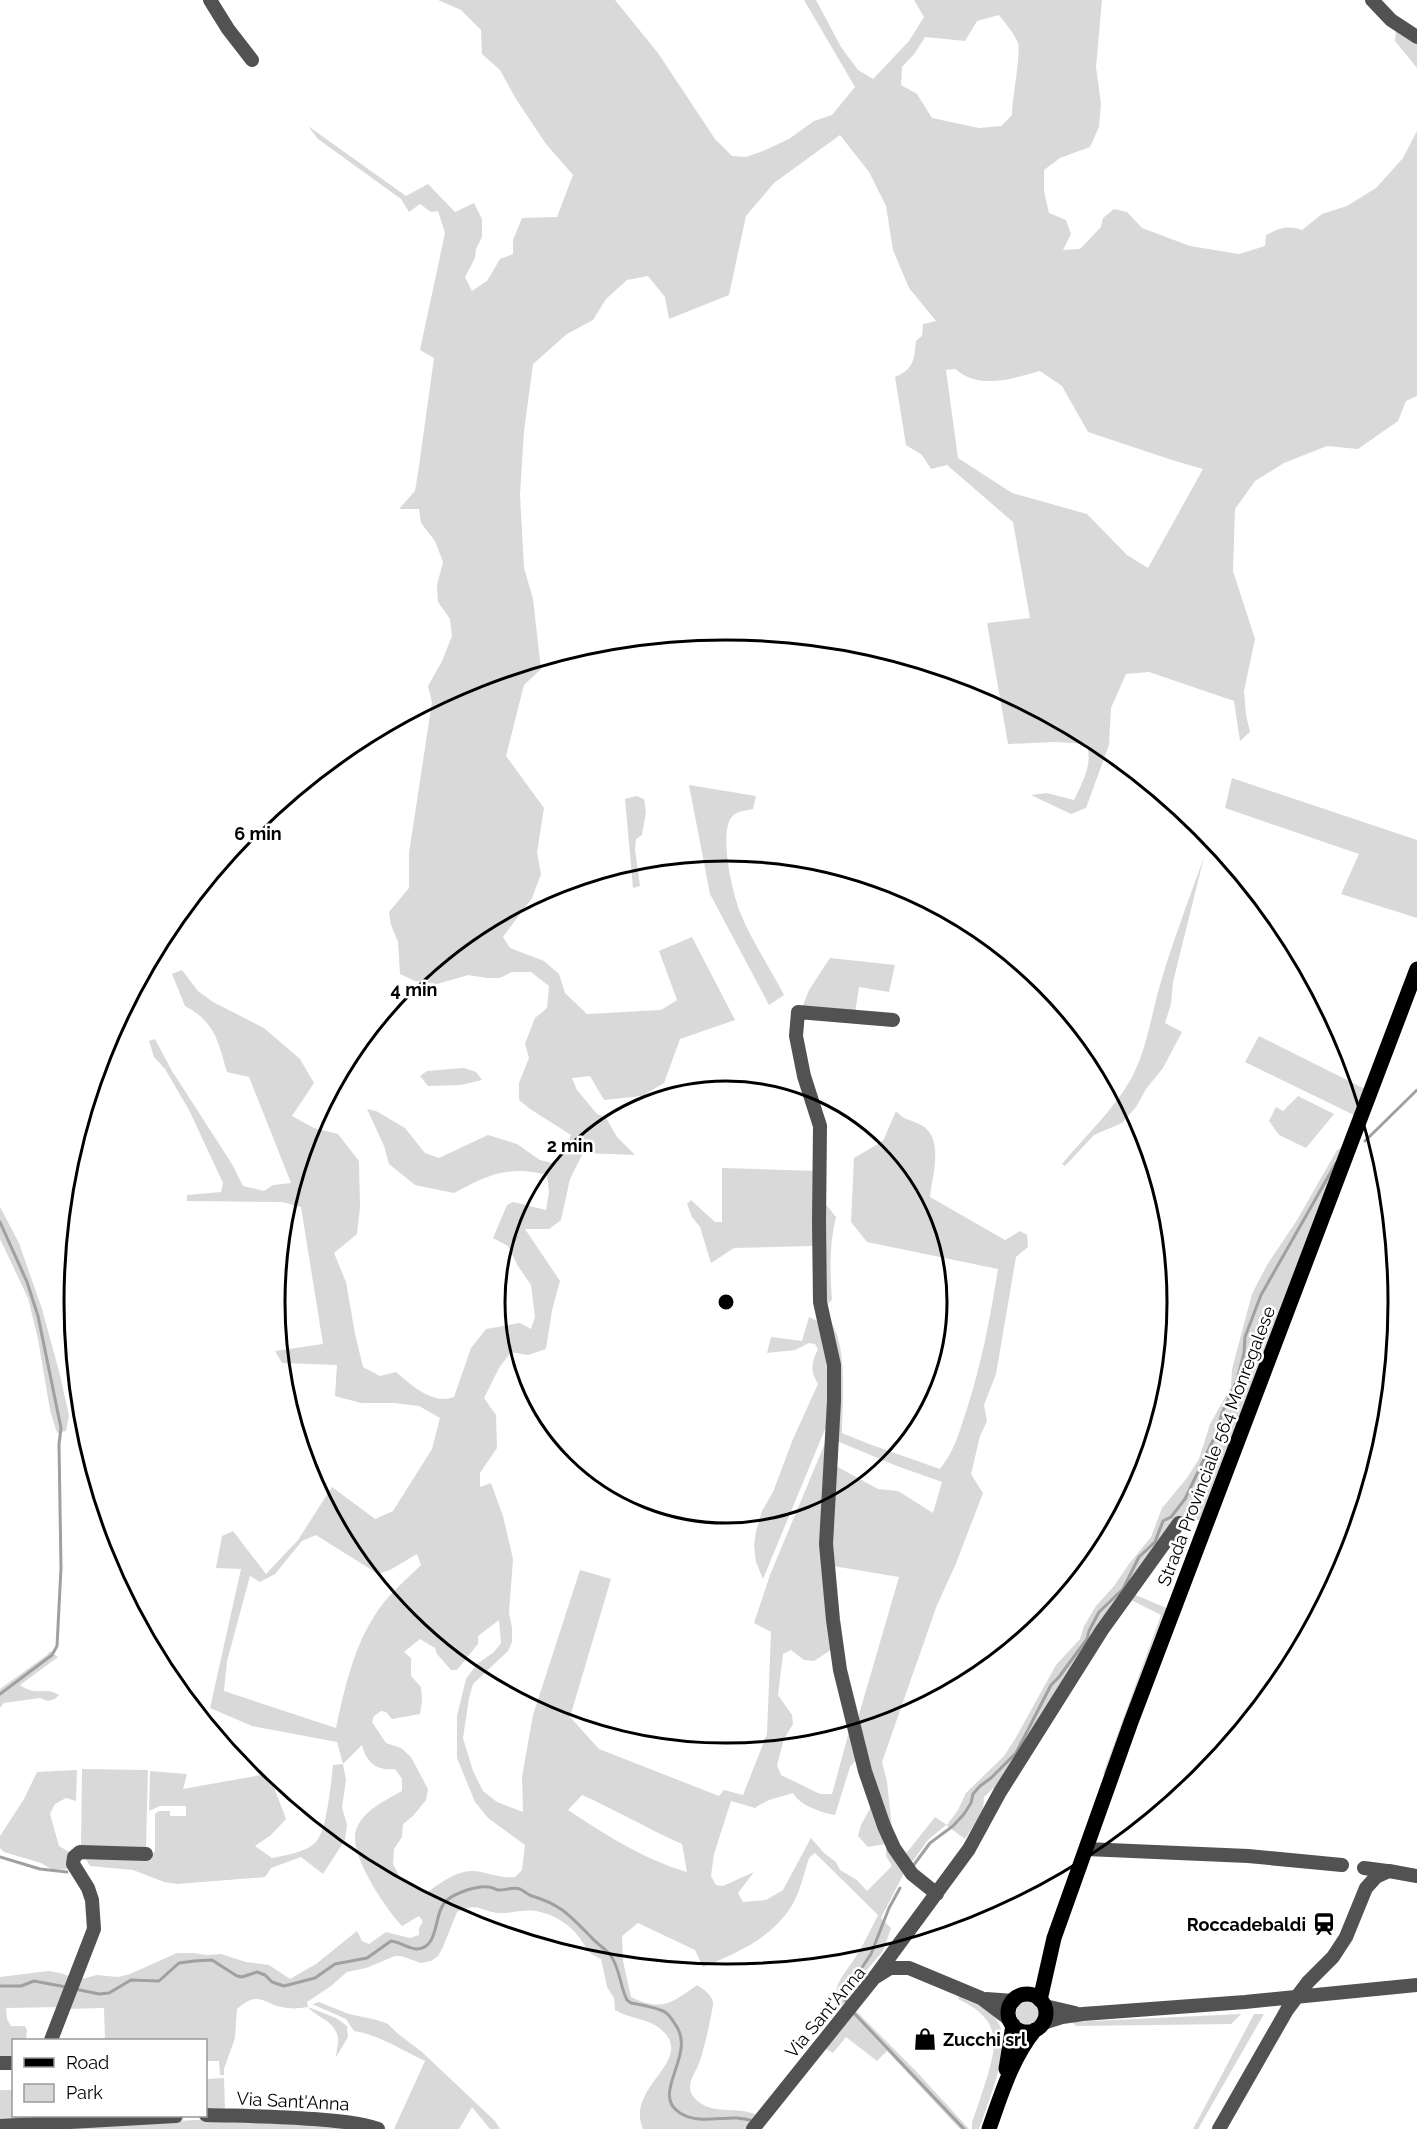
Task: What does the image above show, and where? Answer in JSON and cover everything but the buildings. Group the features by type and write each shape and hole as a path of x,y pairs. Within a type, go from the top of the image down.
{"main road":[{"name":"Strada Provinciale 564 Monregalese","path":"1003,2090 1011,2022 1009,2010 1036,1975 1054,1938 1131,1722 1417,969"},
{"name":"Strada Provinciale 564 Monregalese","path":"989,2129 1003,2090 1025,2043 1046,2018 1043,2003 1054,1938"},
{"path":"1018,1998 1032,1995 1043,2003"},
{"path":"1011,2022 1023,2031 1039,2027"}],"street":[{"path":"210,0 228,29 252,60"},
{"path":"1372,0 1391,20 1417,37"},
{"path":"893,1020 798,1012 795,1036 804,1076 820,1126 820,1302 829,1336 834,1377 826,1544 840,1670 865,1771 884,1826 894,1848 912,1874 937,1894"},
{"path":"874,1978 969,1849 1000,1792 1102,1630 1179,1523"},
{"path":"1086,1849 1248,1856 1342,1865"},
{"path":"51,2039 91,1936 94,1921 91,1894 73,1864 74,1857 80,1852 146,1854"},
{"path":"1364,1868 1417,1876"},
{"path":"1219,2129 1287,2010 1308,1982 1333,1957 1346,1937 1366,1888 1377,1876 1389,1871"},
{"name":"Via Sant'Anna","path":"753,2129 874,1978 890,1968 909,1968 981,1998 994,2001 1018,1998"},
{"path":"1039,2027 1062,2017 1083,2014 1245,2002 1417,1985"},
{"name":"Via Sant'Anna","path":"981,1998 1011,2022"},
{"path":"1043,2003 1083,2014"},
{"name":"Via Sant'Anna","path":"207,2115 279,2116 378,2129"},
{"path":"0,2128 149,2117"}],"green space":[{"path":"438,0 615,0 658,53 715,139 732,156 746,157 789,139 814,121 832,115 855,87 804,0 816,0 841,47 858,70 873,79 909,41 924,17 914,0 1102,0 1096,67 1101,104 1099,127 1090,147 1060,158 1044,170 1044,191 1049,213 1066,220 1071,234 1063,250 1080,249 1101,227 1103,218 1114,209 1127,212 1142,228 1190,246 1239,254 1265,246 1266,235 1284,228 1302,230 1322,214 1347,206 1376,188 1403,158 1417,131 1417,396 1406,401 1398,421 1358,449 1327,446 1284,463 1255,481 1235,509 1233,571 1255,639 1244,691 1250,732 1240,741 1234,701 1149,672 1126,674 1111,708 1109,745 1086,808 1071,814 1031,795 1047,793 1074,800 1088,766 1086,744 1056,742 1008,744 987,623 1030,618 1013,522 947,465 931,469 922,455 906,445 895,377 906,371 912,363 916,341 922,336 923,324 936,321 909,288 893,250 886,206 869,172 840,135 774,183 746,216 729,295 669,319 665,297 648,276 627,280 606,299 593,320 567,334 533,364 524,431 520,495 524,568 533,599 541,669 524,685 506,756 544,808 537,852 541,874 532,898 503,937 510,948 544,961 559,974 565,993 587,1014 661,1010 677,1000 659,951 692,937 735,1020 680,1039 664,1083 642,1096 604,1100 590,1076 572,1078 577,1090 597,1114 606,1118 617,1137 635,1155 583,1153 570,1179 561,1220 549,1229 525,1229 560,1281 552,1310 546,1349 528,1355 511,1352 499,1368 484,1398 496,1415 497,1448 480,1473 480,1487 491,1483 503,1516 513,1559 509,1613 512,1642 508,1651 473,1684 463,1738 473,1771 483,1791 497,1802 523,1812 522,1777 533,1715 580,1570 611,1579 570,1717 599,1749 719,1796 724,1790 743,1795 767,1734 771,1632 754,1623 770,1575 828,1436 832,1649 814,1661 804,1660 791,1650 783,1654 778,1695 792,1715 793,1724 784,1739 777,1765 781,1775 820,1794 832,1794 850,1728 857,1759 850,1767 835,1815 805,1805 793,1793 769,1800 755,1808 731,1801 714,1854 711,1876 716,1885 723,1886 754,1872 738,1893 743,1902 766,1900 783,1890 811,1838 824,1853 836,1862 840,1870 857,1880 867,1891 892,1866 886,1856 886,1844 868,1847 858,1836 872,1805 905,1871 881,1918 891,1928 883,1951 852,1988 851,1997 843,2009 836,1996 839,1983 878,1915 815,1853 809,1858 797,1896 783,1918 752,1944 716,1962 703,1967 695,1950 638,1923 622,1936 623,1961 631,1997 659,2005 673,2001 697,1985 707,1992 713,2002 710,2021 701,2056 691,2082 691,2092 699,2102 706,2106 757,2115 747,2129 643,2129 640,2113 643,2099 667,2062 671,2050 669,2039 654,2024 615,2010 614,1998 607,1987 601,1959 590,1953 567,1925 546,1913 530,1911 498,1913 475,1907 464,1909 457,1912 443,1947 438,1956 431,1961 421,1963 395,1956 366,1968 347,1972 307,2002 308,2007 280,2007 257,1999 237,2009 235,2038 224,2075 220,2075 219,2061 207,2061 207,2039 105,2039 104,2008 66,2009 78,1980 97,1975 118,1977 130,1974 177,1953 221,1954 246,1962 269,1965 290,1979 316,1964 357,1931 362,1941 369,1944 386,1932 410,1938 419,1935 419,1928 423,1922 419,1916 402,1926 395,1918 370,1881 355,1840 356,1830 364,1817 375,1807 402,1791 402,1779 395,1769 383,1769 373,1764 366,1757 362,1745 343,1764 337,1742 252,1726 210,1708 241,1569 216,1568 222,1536 233,1531 266,1574 298,1540 332,1487 375,1519 393,1511 432,1449 440,1418 419,1406 361,1403 335,1396 337,1365 282,1363 275,1351 323,1344 301,1207 282,1202 187,1201 187,1195 221,1192 223,1183 189,1110 165,1069 154,1057 149,1041 155,1039 172,1071 232,1164 243,1186 264,1191 273,1185 291,1183 249,1077 227,1072 214,1033 203,1019 185,1006 172,974 182,970 198,991 213,1002 264,1028 300,1059 314,1083 292,1116 314,1128 338,1134 359,1161 360,1208 357,1234 334,1253 346,1282 363,1367 380,1376 396,1372 408,1383 430,1396 446,1399 454,1397 471,1348 486,1329 520,1323 531,1329 535,1317 531,1285 508,1246 493,1238 507,1205 513,1202 546,1210 549,1192 547,1175 521,1171 488,1177 454,1193 415,1185 389,1164 384,1146 367,1109 376,1111 405,1128 425,1153 439,1158 488,1135 517,1144 540,1160 552,1163 561,1158 571,1135 519,1100 519,1083 529,1058 525,1044 535,1018 547,1008 549,986 531,972 512,972 500,978 468,975 437,984 415,981 400,974 398,942 391,925 389,912 409,888 409,853 432,702 428,686 442,661 452,636 450,619 438,602 437,585 443,562 435,541 421,523 419,509 399,509 415,491 418,473 434,358 420,350 445,233 438,211 431,212 420,204 409,212 401,199 318,139 308,126 406,196 428,184 455,212 474,203 482,219 482,237 465,277 472,291 487,281 500,259 513,254 513,240 522,218 557,217 573,175 546,144 500,70 482,54 481,30 461,10","holes":["999,15 1012,32 1019,48 1012,115 1001,126 979,128 932,118 917,94 901,85 902,67 925,37 965,41 977,21","955,369 965,375 985,381 996,381 1040,371 1062,386 1088,432 1203,469 1148,568 1127,555 1087,514 1012,493 958,458 946,370","316,1535 378,1574 390,1570 417,1554 421,1565 388,1597 370,1622 352,1666 336,1728 224,1691 227,1661 250,1576 260,1582 275,1574 302,1541","499,1620 501,1643 494,1652 477,1664 466,1679 457,1716 457,1758 475,1802 488,1818 525,1845 522,1870 515,1877 477,1871 460,1873 428,1892 400,1877 393,1864 394,1849 402,1837 403,1824 426,1800 428,1789 411,1757 401,1748 386,1743 372,1722 374,1716 381,1711 386,1712 392,1719 420,1714 421,1687 411,1676 411,1658 404,1652 420,1639 435,1648 437,1654 451,1670 457,1670 478,1644 478,1636","582,1795 682,1844 687,1872 640,1853 568,1810"]},
{"path":"1396,29 1417,42 1417,68 1395,41"},
{"path":"1232,778 1417,840 1417,918 1341,894 1359,854 1225,808"},
{"path":"689,785 756,796 753,809 735,814 729,821 726,845 730,876 740,912 784,995 769,1005 710,894"},
{"path":"636,796 644,799 646,812 642,835 636,839 635,849 640,886 633,888 625,799"},
{"path":"1204,857 1165,1023 1182,1032 1163,1068 1146,1089 1136,1107 1122,1123 1094,1135 1065,1166 1062,1164 1124,1091 1136,1068 1144,1047 1168,958"},
{"path":"830,958 895,965 889,992 859,987 855,1013 802,1008 809,990"},
{"path":"1259,1036 1367,1090 1356,1116 1245,1062"},
{"path":"464,1068 476,1072 482,1080 461,1085 428,1086 420,1076 427,1071"},
{"path":"1298,1096 1334,1114 1306,1148 1279,1135 1269,1121 1276,1107 1283,1111"},
{"path":"896,1111 921,1125 933,1139 935,1158 930,1197 1005,1240 1020,1231 1027,1235 1028,1247 1016,1257 996,1374 984,1405 987,1421 980,1436 971,1474 983,1493 955,1566 937,1605 882,1762 887,1782 893,1837 882,1812 858,1718 899,1577 833,1566 831,1541 836,1466 878,1489 898,1491 933,1513 942,1482 837,1441 828,1319 835,1329 842,1357 842,1433 940,1469 955,1443 971,1397 998,1269 867,1242 851,1222 854,1158 883,1141"},
{"path":"1345,1146 1202,1520 1177,1520 1008,1774 984,1797 983,1811 965,1839 946,1825 928,1840 910,1865 904,1856 935,1817 947,1825 958,1810 966,1793 1004,1756 1056,1665 1080,1639 1084,1626 1096,1606 1151,1537 1162,1508 1187,1478 1199,1459 1210,1424 1231,1387 1232,1369 1252,1294 1267,1265 1297,1220 1337,1150"},
{"path":"722,1168 818,1171 816,1242 812,1246 734,1248 711,1263 700,1227 692,1217 687,1204 691,1200 715,1222 722,1222"},
{"path":"824,1202 836,1217 832,1238 832,1300 825,1306"},
{"path":"0,1207 19,1243 42,1309 69,1416 66,1431 57,1433 50,1410 38,1339 28,1298 0,1239"},
{"path":"809,1317 817,1321 821,1327 827,1348 828,1422 763,1579 756,1562 754,1546 756,1531 762,1511 773,1492 793,1439 818,1384 813,1371 818,1349 815,1344 809,1343 795,1350 767,1353 771,1337 802,1341"},
{"path":"1133,1594 1169,1609 1107,1775 1103,1774 1161,1615 1129,1599"},
{"path":"50,1651 58,1657 20,1685 26,1689 49,1691 59,1695 48,1701 40,1698 4,1703 0,1708 0,1689"},
{"path":"343,1764 346,1780 342,1807 347,1825 345,1840 323,1874 301,1857 271,1868 265,1877 177,1884 164,1882 133,1870 90,1866 84,1856 148,1858 155,1851 155,1814 159,1811 170,1811 170,1816 186,1816 186,1806 160,1806 149,1811 150,1771 187,1774 183,1789 261,1775 272,1782 286,1819 271,1835 255,1846 272,1858 301,1851 312,1846 320,1836 328,1806 333,1765"},
{"path":"82,1769 148,1770 146,1847 81,1846"},
{"path":"77,1770 76,1801 66,1798 55,1804 50,1814 59,1846 71,1853 71,1869 53,1870 41,1863 4,1852 0,1848 0,1836 24,1799 37,1772"},
{"path":"48,1971 72,1977 61,2007 6,2008 7,2019 11,2026 25,2026 27,2030 26,2039 12,2039 12,2060 0,2060 0,1977"},
{"path":"960,1993 979,2003 995,2017 1003,2039 1000,2065 979,2129 972,2129 972,2122 992,2060 994,2038 987,2020 958,1999"},
{"path":"1028,2001 1037,2004 1040,2013 1037,2022 1028,2025 1019,2022 1016,2013 1019,2004"},
{"path":"319,2002 349,2014 388,2024 422,2052 495,2121 500,2129 490,2129 472,2107 459,2129 394,2129 425,2061 382,2039 354,2031 346,2019 312,2004"},
{"path":"308,2007 336,2018 347,2026 348,2037 336,2057 338,2040 336,2032 330,2023"},
{"path":"854,2009 915,2070 969,2129 960,2129 887,2051 877,2061 846,2037 833,2053 823,2047"},
{"path":"1241,2014 1231,2024 1076,2026 1072,2022"},
{"path":"1254,2014 1264,2014 1198,2129 1193,2129"},
{"path":"224,2078 225,2109 207,2109 207,2079"},
{"path":"0,2090 12,2090 12,2117 35,2117 0,2120"},
{"path":"194,2120 246,2120 356,2129 50,2129"}],"waterway":[{"path":"1365,1141 1417,1090"},
{"path":"913,1866 930,1843 953,1826 964,1814 971,1803 973,1794 980,1786 1016,1753 1051,1685 1087,1639 1099,1612 1123,1589 1139,1557 1155,1542 1163,1521 1171,1517 1185,1499 1217,1432 1222,1413 1237,1380 1244,1353 1245,1337 1261,1295 1336,1163"},
{"path":"0,1222 27,1282 38,1316 61,1428 59,1444 61,1568 57,1646 52,1655 0,1694"},
{"path":"0,1857 40,1869 67,1872"},
{"path":"75,1989 99,1994 109,1993 131,1980 159,1981 179,1963 212,1960 237,1976 242,1977 257,1972 265,1975 272,1982 284,1986 315,1978 335,1964 367,1958 391,1941 414,1949 424,1947 433,1937 442,1906 450,1898 478,1887 498,1890 517,1888 558,1907 607,1951 616,1966 627,2000 663,2011 671,2018 681,2036 681,2048 669,2095 672,2105 680,2113 698,2119 735,2118 753,2121"},
{"path":"847,2004 845,1999 847,1990 871,1954 889,1908 900,1888"},
{"path":"0,1986 21,1986 34,1981 66,1987"},
{"path":"853,2012 964,2129"}],"place":[{"name":"Roccadebaldi","path":"1324,1924"},
{"name":"Zucchi srl","path":"925,2039"}]}
